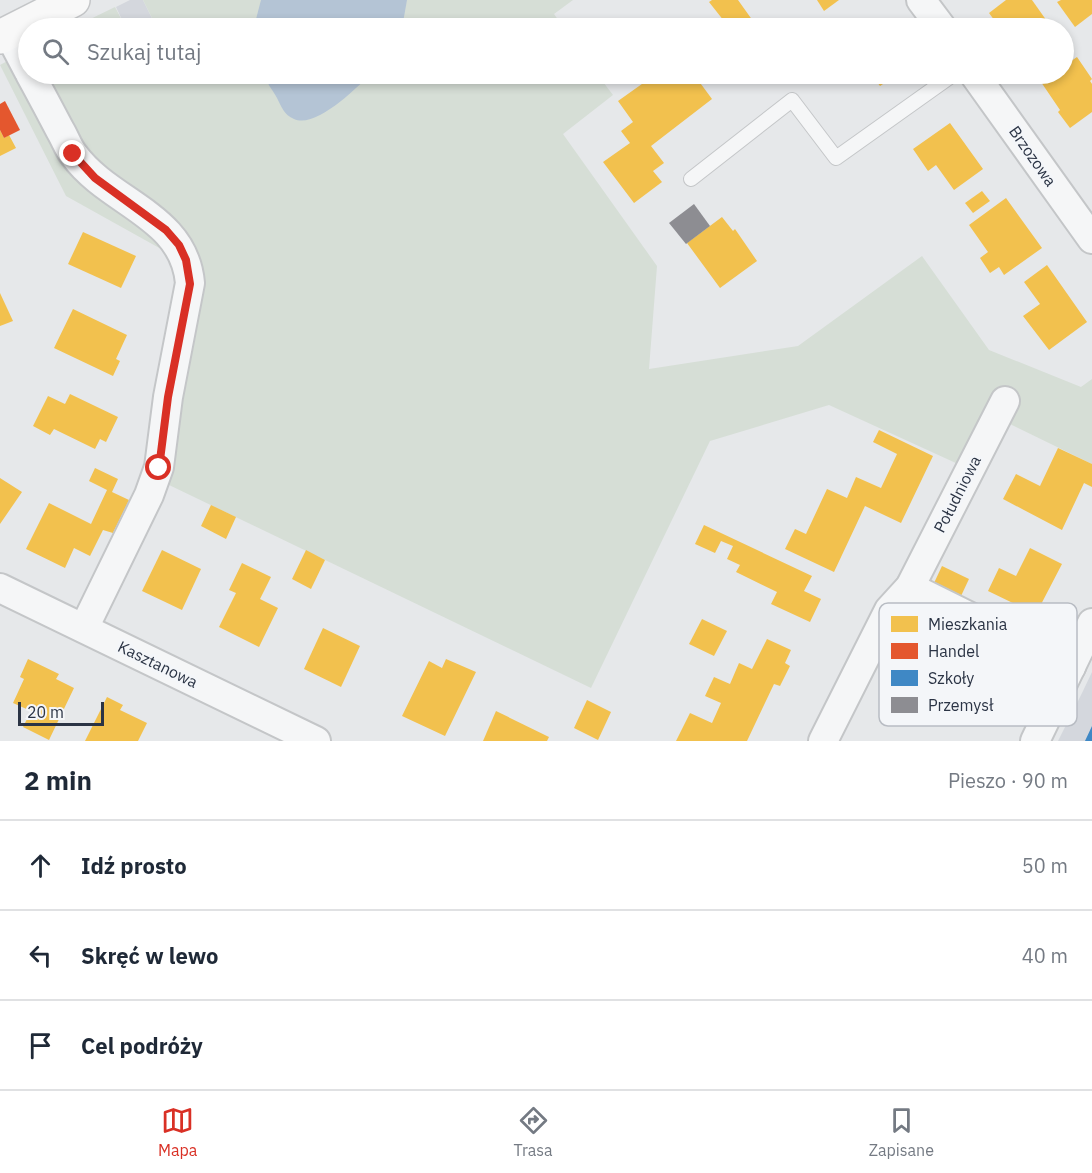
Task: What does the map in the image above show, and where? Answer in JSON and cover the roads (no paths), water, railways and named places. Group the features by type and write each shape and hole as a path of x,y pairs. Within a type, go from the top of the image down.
{"street":[{"path":"36,18 73,0"},
{"path":"921,0 934,18"},
{"path":"18,27 4,34 18,55"},
{"path":"35,84 73,154 95,178 166,230 179,245 189,273 190,284 168,397 159,468 149,495 84,628"},
{"name":"Brzozowa","path":"981,84 1092,239"},
{"name":"Południowa","path":"895,603 910,587 1005,401"},
{"path":"910,587 942,603"},
{"name":"Kasztanowa","path":"0,588 316,741"},
{"path":"1077,654 1092,623"},
{"name":"Południowa","path":"823,741 879,630"},
{"path":"1035,741 1042,726"}],"lane":[{"path":"692,179 792,100 836,158 940,84"}],"water":[{"path":"261,0 407,0 404,18 256,18"},
{"path":"268,84 360,84 335,106 313,118 303,121 294,119 285,113"}]}
